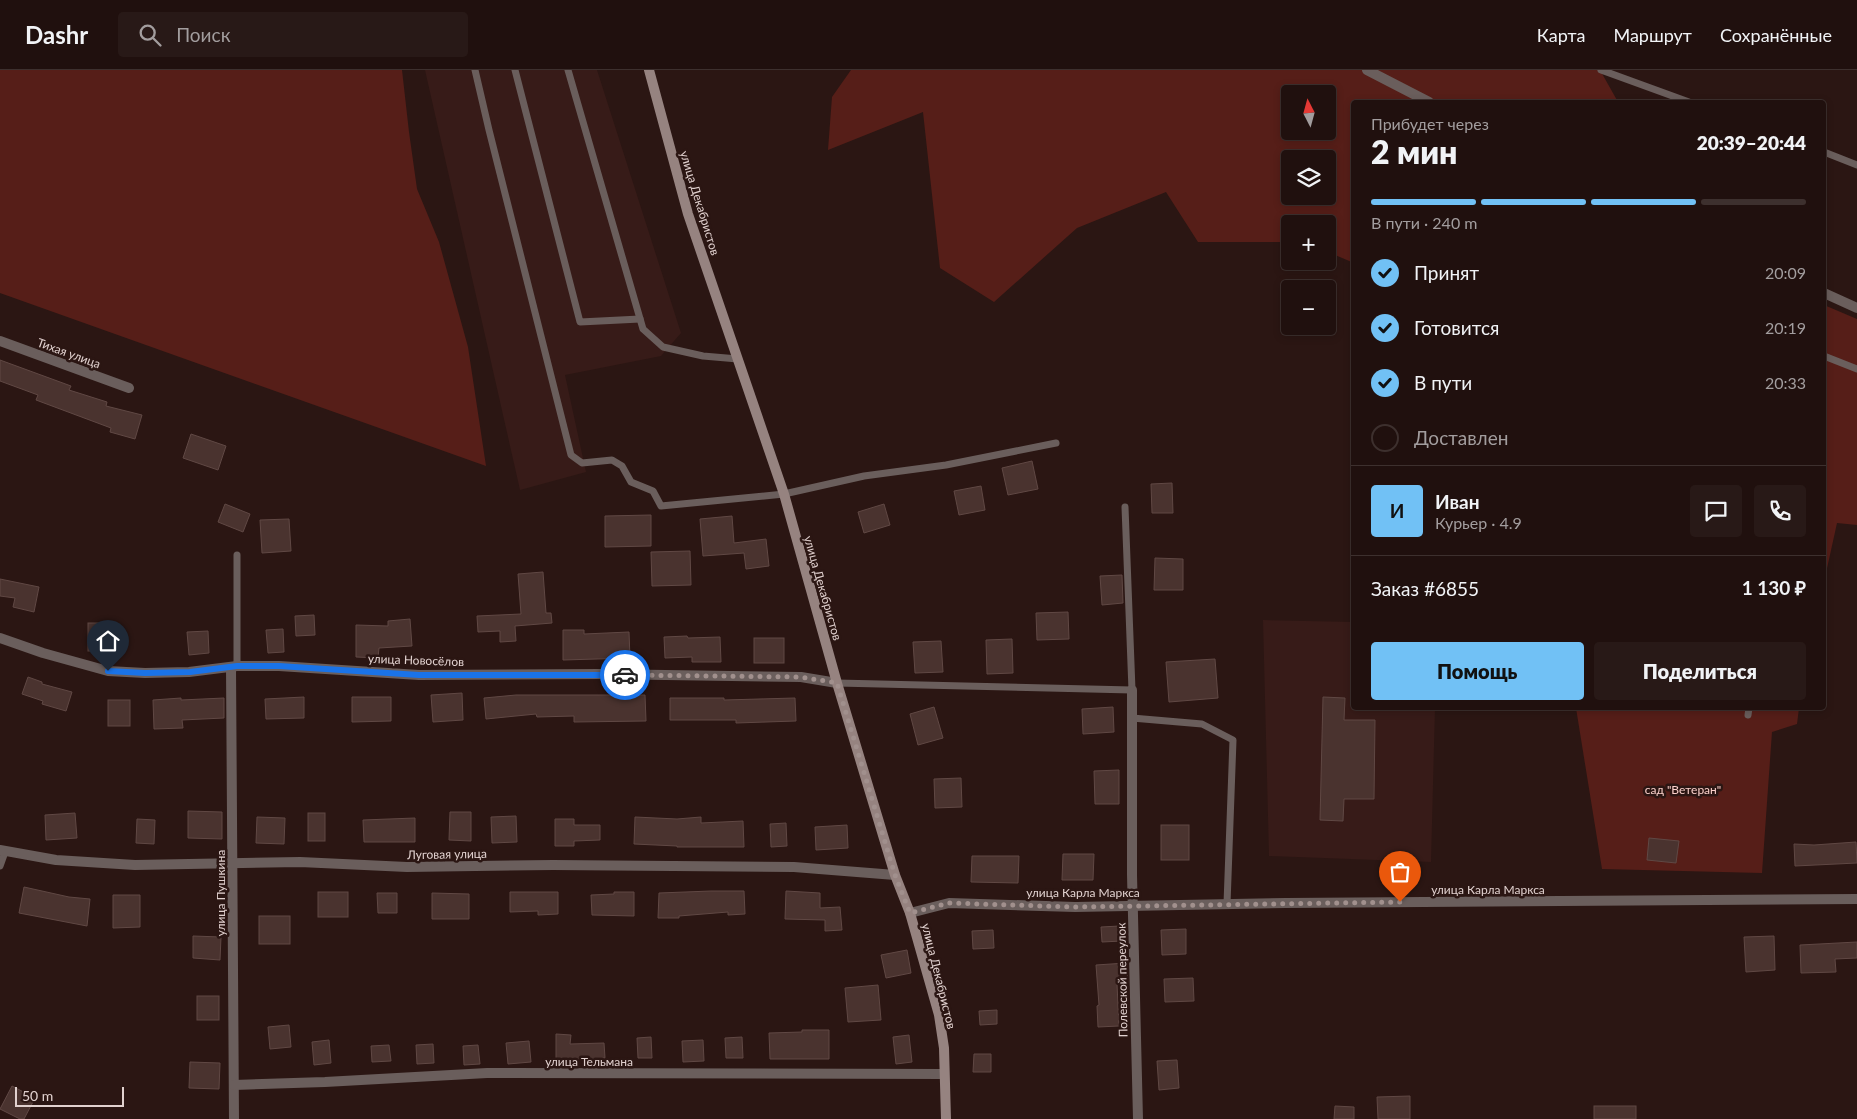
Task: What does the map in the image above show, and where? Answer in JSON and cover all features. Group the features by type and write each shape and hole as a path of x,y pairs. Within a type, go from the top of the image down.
{"street":[{"name":"улица Декабристов","path":"648,70 688,214 784,494 837,683 895,875 910,913 939,1015 944,1048 946,1119"},
{"path":"1367,70 1425,100"},
{"path":"1826,294 1857,308"},
{"name":"Тихая улица","path":"0,341 129,388"},
{"name":"улица Новосёлов","path":"0,638 43,653 108,671 145,673 279,666 419,675 600,674 801,677 837,683"},
{"name":"улица Пушкина","path":"234,667 232,863 234,1119"},
{"name":"Полевской переулок","path":"1132,690 1133,905 1138,1119"},
{"name":"Луговая улица","path":"2,851 56,860 135,865 300,862 407,867 553,864 794,867 895,875"},
{"name":"улица Карла Маркса","path":"910,913 949,903 1075,907 1857,899"},
{"name":"улица Тельмана","path":"234,1085 487,1073 944,1074"}],"lane":[{"path":"475,70 571,455 582,463 612,460 622,466 631,482 652,491 661,506 784,494 864,476 946,465 1056,443"},
{"path":"515,70 580,322 640,319"},
{"path":"568,70 643,329 663,347 703,356 738,359"},
{"path":"1601,70 1684,100"},
{"path":"1826,153 1857,165"},
{"path":"1826,357 1857,369"},
{"path":"837,683 1132,690 1125,507"},
{"path":"234,667 237,555"},
{"path":"1132,718 1202,724 1233,740 1227,904"},
{"path":"0,866 2,851"}],"shaded area":[{"path":"425,70 597,70 681,333 661,356 565,375 586,472 520,490"},
{"path":"1263,620 1351,622 1351,710 1435,710 1431,862 1269,856"}],"green space":[{"path":"0,70 402,70 417,189 439,242 468,347 486,466 0,293"},
{"path":"851,70 1600,70 1617,100 1351,100 1351,262 1336,255 1336,215 1281,215 1281,242 1198,242 1166,192 1077,228 994,302 940,268 923,112 828,150 832,97"},
{"path":"1826,306 1857,319 1857,525 1837,523 1826,573"},
{"name":"сад \"Ветеран\"","path":"1576,710 1799,710 1797,724 1772,732 1762,873 1602,869"}],"building":[{"path":"0,360 71,386 69,390 107,402 106,406 142,415 135,439 110,432 111,428 36,400 38,395 0,381"},
{"path":"191,434 226,446 218,470 183,458"},
{"path":"1032,461 1038,489 1008,495 1002,468"},
{"path":"1172,483 1173,513 1152,513 1151,484"},
{"path":"981,486 985,510 959,515 954,491"},
{"path":"225,504 250,514 243,532 218,522"},
{"path":"884,504 890,525 864,533 858,512"},
{"path":"651,515 651,546 605,547 605,516"},
{"path":"732,516 734,543 766,539 769,566 746,569 744,553 703,556 700,519"},
{"path":"289,519 291,551 262,553 260,520"},
{"path":"690,551 691,585 652,586 651,552"},
{"path":"1155,558 1183,559 1183,590 1154,590"},
{"path":"543,572 546,613 551,613 552,623 515,626 516,641 500,642 500,631 478,632 477,616 521,614 518,574"},
{"path":"1122,575 1123,603 1102,605 1100,576"},
{"path":"0,579 39,587 34,612 13,607 15,598 0,596"},
{"path":"1068,612 1069,639 1037,640 1036,613"},
{"path":"314,615 315,635 296,636 295,616"},
{"path":"410,619 412,646 379,648 378,658 356,657 356,625 388,626 388,621"},
{"path":"88,623 109,623 109,651 88,651"},
{"path":"283,629 284,652 268,653 266,630"},
{"path":"563,630 584,630 584,634 629,632 630,658 563,660"},
{"path":"208,631 209,653 189,655 187,632"},
{"path":"687,636 688,638 720,637 721,662 692,662 692,657 665,658 664,637"},
{"path":"754,638 784,638 784,663 754,663"},
{"path":"1012,639 1013,673 987,674 986,640"},
{"path":"941,641 943,672 915,673 913,642"},
{"path":"1215,659 1218,698 1169,702 1166,662"},
{"path":"28,677 42,682 42,684 72,692 66,711 42,704 43,701 22,694"},
{"path":"462,693 463,720 433,722 431,695"},
{"path":"516,695 645,695 646,721 574,722 574,716 537,717 536,714 486,719 484,698"},
{"path":"304,697 304,718 266,719 265,699"},
{"path":"352,697 391,697 391,721 352,722"},
{"path":"1323,697 1345,698 1344,720 1375,720 1374,799 1344,799 1343,821 1320,820"},
{"path":"181,698 181,700 224,698 224,718 182,720 183,728 154,729 153,700"},
{"path":"670,698 724,698 724,700 795,698 796,721 736,723 736,720 670,720"},
{"path":"108,700 130,700 130,726 108,726"},
{"path":"934,707 943,738 918,745 910,714"},
{"path":"1113,707 1114,732 1083,734 1082,709"},
{"path":"1119,770 1119,804 1095,804 1094,771"},
{"path":"961,778 962,807 935,808 934,779"},
{"path":"188,811 222,812 222,839 188,838"},
{"path":"450,812 471,812 471,841 449,840"},
{"path":"75,813 77,838 46,840 45,815"},
{"path":"308,813 325,813 325,841 308,841"},
{"path":"516,816 517,842 492,843 491,817"},
{"path":"257,817 285,818 284,844 256,843"},
{"path":"635,817 677,819 701,817 701,823 743,821 744,847 677,847 634,844"},
{"path":"415,818 415,842 364,842 363,820"},
{"path":"137,819 155,820 154,844 136,843"},
{"path":"555,819 574,819 574,825 600,825 600,840 574,841 574,846 555,846"},
{"path":"786,823 787,846 771,847 770,824"},
{"path":"847,825 848,848 816,850 815,827"},
{"path":"1161,825 1189,825 1189,860 1161,860"},
{"path":"1649,838 1679,841 1676,863 1647,860"},
{"path":"1856,842 1857,863 1795,866 1794,844 1814,845"},
{"path":"1063,854 1094,854 1093,880 1062,880"},
{"path":"972,856 1019,856 1018,883 971,882"},
{"path":"24,887 69,897 90,899 87,926 19,913"},
{"path":"744,891 745,914 728,915 728,912 679,916 679,918 658,918 659,893"},
{"path":"786,891 820,893 820,908 840,907 842,930 825,931 825,920 785,919"},
{"path":"318,892 348,892 348,917 318,917"},
{"path":"510,892 558,892 558,914 538,915 538,911 510,912"},
{"path":"614,892 634,892 634,916 592,915 591,895 614,894"},
{"path":"377,893 397,893 397,913 378,913"},
{"path":"432,893 469,894 469,919 432,919"},
{"path":"113,895 140,895 140,927 113,928"},
{"path":"259,916 290,916 290,944 259,944"},
{"path":"1120,926 1122,941 1102,942 1101,927"},
{"path":"1186,929 1186,954 1162,955 1161,930"},
{"path":"993,930 994,948 973,949 972,931"},
{"path":"193,936 221,937 220,960 193,958"},
{"path":"1774,936 1775,970 1746,972 1744,937"},
{"path":"1857,942 1857,958 1835,959 1836,972 1801,973 1800,945"},
{"path":"907,950 911,973 886,978 881,955"},
{"path":"1126,963 1128,983 1117,984 1119,1026 1098,1027 1097,1006 1099,1005 1096,965"},
{"path":"1193,978 1194,1001 1165,1002 1164,979"},
{"path":"878,985 881,1020 848,1022 845,988"},
{"path":"197,996 219,996 219,1020 197,1020"},
{"path":"997,1010 997,1024 980,1025 979,1011"},
{"path":"289,1025 291,1047 270,1049 268,1027"},
{"path":"802,1030 829,1030 829,1059 770,1059 769,1033 802,1032"},
{"path":"556,1034 571,1035 570,1044 604,1043 605,1058 556,1060"},
{"path":"909,1035 912,1062 896,1064 893,1037"},
{"path":"651,1037 652,1058 638,1058 637,1038"},
{"path":"742,1037 743,1058 726,1058 725,1038"},
{"path":"329,1040 331,1063 314,1065 312,1042"},
{"path":"703,1040 704,1061 683,1062 682,1041"},
{"path":"529,1041 531,1062 508,1064 506,1043"},
{"path":"433,1044 434,1063 417,1064 416,1045"},
{"path":"389,1045 391,1061 372,1062 371,1046"},
{"path":"478,1045 480,1064 464,1065 463,1046"},
{"path":"974,1054 991,1054 991,1072 973,1072"},
{"path":"1177,1060 1179,1088 1159,1090 1157,1061"},
{"path":"190,1062 220,1063 219,1089 189,1088"},
{"path":"12,1086 35,1098 24,1119 20,1119 0,1109"},
{"path":"1410,1096 1410,1119 1378,1119 1377,1097"},
{"path":"1335,1106 1354,1107 1354,1119 1334,1119"},
{"path":"1594,1106 1636,1106 1636,1119 1594,1119"}],"way so far":[{"path":"625,675 801,677 837,683 895,875 910,913 949,903 1075,907 1400,902"}],"route":[{"path":"108,671 145,673 190,672 237,666 279,666 419,675 625,675"}]}
